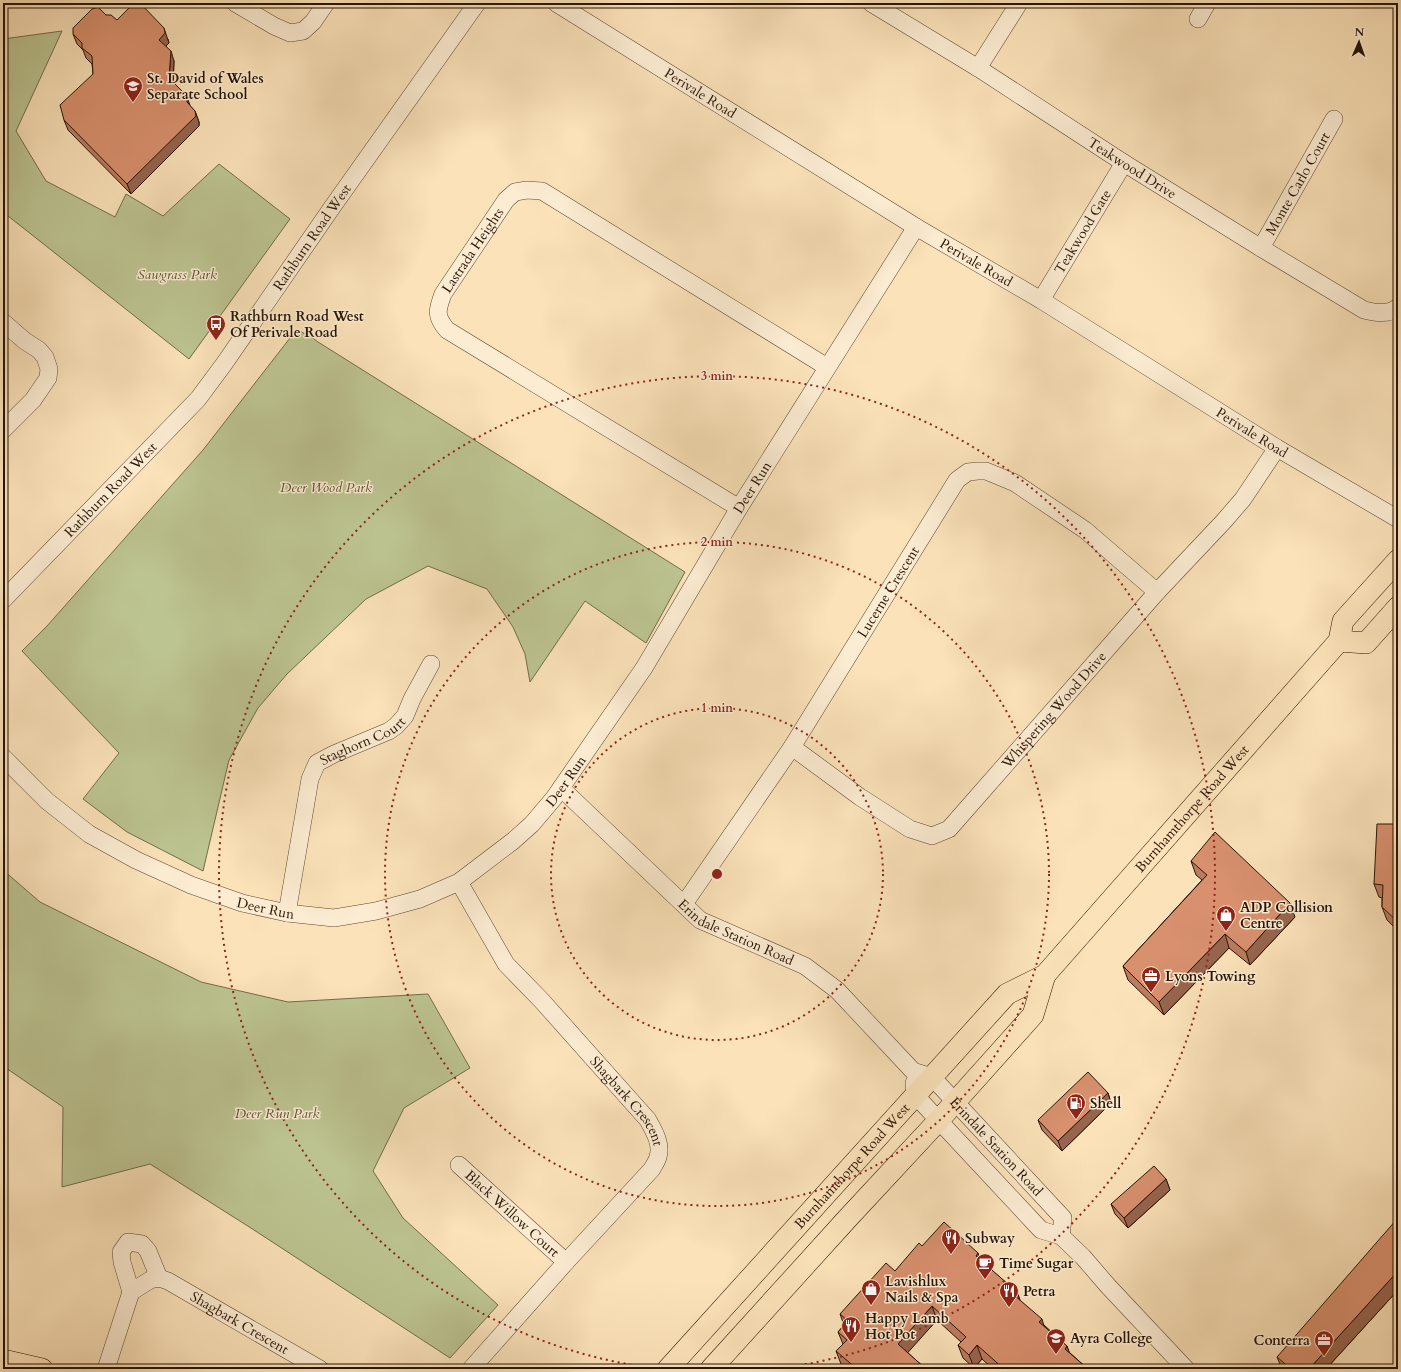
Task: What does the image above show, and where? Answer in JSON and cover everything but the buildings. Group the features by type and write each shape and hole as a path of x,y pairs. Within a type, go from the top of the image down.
{"main road":[{"path":"1398,560 1343,621 1339,641 1366,643 1398,607"},
{"name":"Burnhamthorpe Road West","path":"668,1369 1008,994 1045,975 1339,641"},
{"name":"Burnhamthorpe Road West","path":"711,1369 1033,1015 1045,975"},
{"path":"3,1360 42,1369"}],"street":[{"path":"235,3 274,26 290,33 303,31 314,22 326,3"},
{"name":"Rathburn Road West","path":"3,600 198,399 477,3"},
{"name":"Perivale Road","path":"556,3 916,227 1041,300 1277,448 1398,519"},
{"name":"Teakwood Drive","path":"871,3 978,68 1124,163 1364,310 1380,313 1393,311 1398,307"},
{"path":"978,68 1019,3"},
{"path":"1198,19 1207,3"},
{"name":"Monte Carlo Court","path":"1261,248 1334,119"},
{"name":"Teakwood Gate","path":"1041,300 1124,163"},
{"name":"Lastrada Heights","path":"739,508 447,330 439,321 438,308 443,294 506,200 515,192 527,190 542,191 827,368"},
{"name":"Deer Run","path":"3,757 47,801 89,834 136,860 191,885 242,902 287,913 334,918 376,911 420,899 458,882 491,859 532,824 561,788 644,668 739,508 916,227"},
{"path":"3,322 25,341 39,350 45,357 49,369 48,378 33,400 13,422 3,430"},
{"name":"Whispering Wood Drive","path":"792,748 860,797 910,829 932,836 949,829 1157,592 1243,499 1277,448"},
{"name":"Lucerne Crescent","path":"684,904 792,748 957,480 968,472 986,471 1015,483 1085,530 1157,592"},
{"name":"Staghorn Court","path":"287,913 310,779 317,763 334,754 368,741 393,728 405,716 431,664"},
{"name":"Erindale Station Road","path":"561,788 700,920 805,966 837,990 913,1071 932,1077 1063,1218 1061,1236"},
{"name":"Shagbark Crescent","path":"458,882 506,964 542,1001 648,1120 656,1133 659,1148 658,1158 652,1168 471,1369"},
{"path":"913,1071 915,1095"},
{"name":"Erindale Station Road","path":"915,1095 1041,1230 1061,1236 1083,1257 1108,1286 1186,1369"},
{"name":"Black Willow Court","path":"459,1165 566,1262"},
{"path":"106,1369 131,1292 122,1262 121,1252 128,1242 142,1244 148,1251 159,1278 150,1280 131,1292"},
{"name":"Shagbark Crescent","path":"159,1278 168,1281 320,1369"}],"green space":[{"name":"Sawgrass Park","path":"62,31 16,131 46,181 115,217 126,194 163,216 219,164 290,219 189,359 3,212 3,39"},
{"name":"Deer Wood Park","path":"297,329 308,336 309,335 685,572 646,643 585,601 530,682 525,654 513,627 487,589 428,566 366,599 287,674 258,708 229,760 203,871 127,832 83,799 119,753 22,651 47,626 203,450"},
{"name":"Deer Run Park","path":"3,870 40,902 201,982 288,1002 428,994 470,1068 404,1108 373,1171 403,1218 498,1305 450,1358 150,1164 62,1187 63,1107 3,1066"}],"place":[{"name":"St. David of Wales Separate School","path":"133,103"},
{"name":"Rathburn Road West Of Perivale Road","path":"216,341"},
{"name":"ADP Collision Centre","path":"1226,932"},
{"name":"Lyons Towing","path":"1151,993"},
{"name":"Shell","path":"1076,1120"},
{"name":"Subway","path":"951,1255"},
{"name":"Time Sugar","path":"985,1280"},
{"name":"Lavishlux Nails & Spa","path":"871,1306"},
{"name":"Petra","path":"1009,1308"},
{"name":"Happy Lamb Hot Pot","path":"851,1343"},
{"name":"Ayra College","path":"1056,1355"},
{"name":"Conterra","path":"1324,1357"}]}
